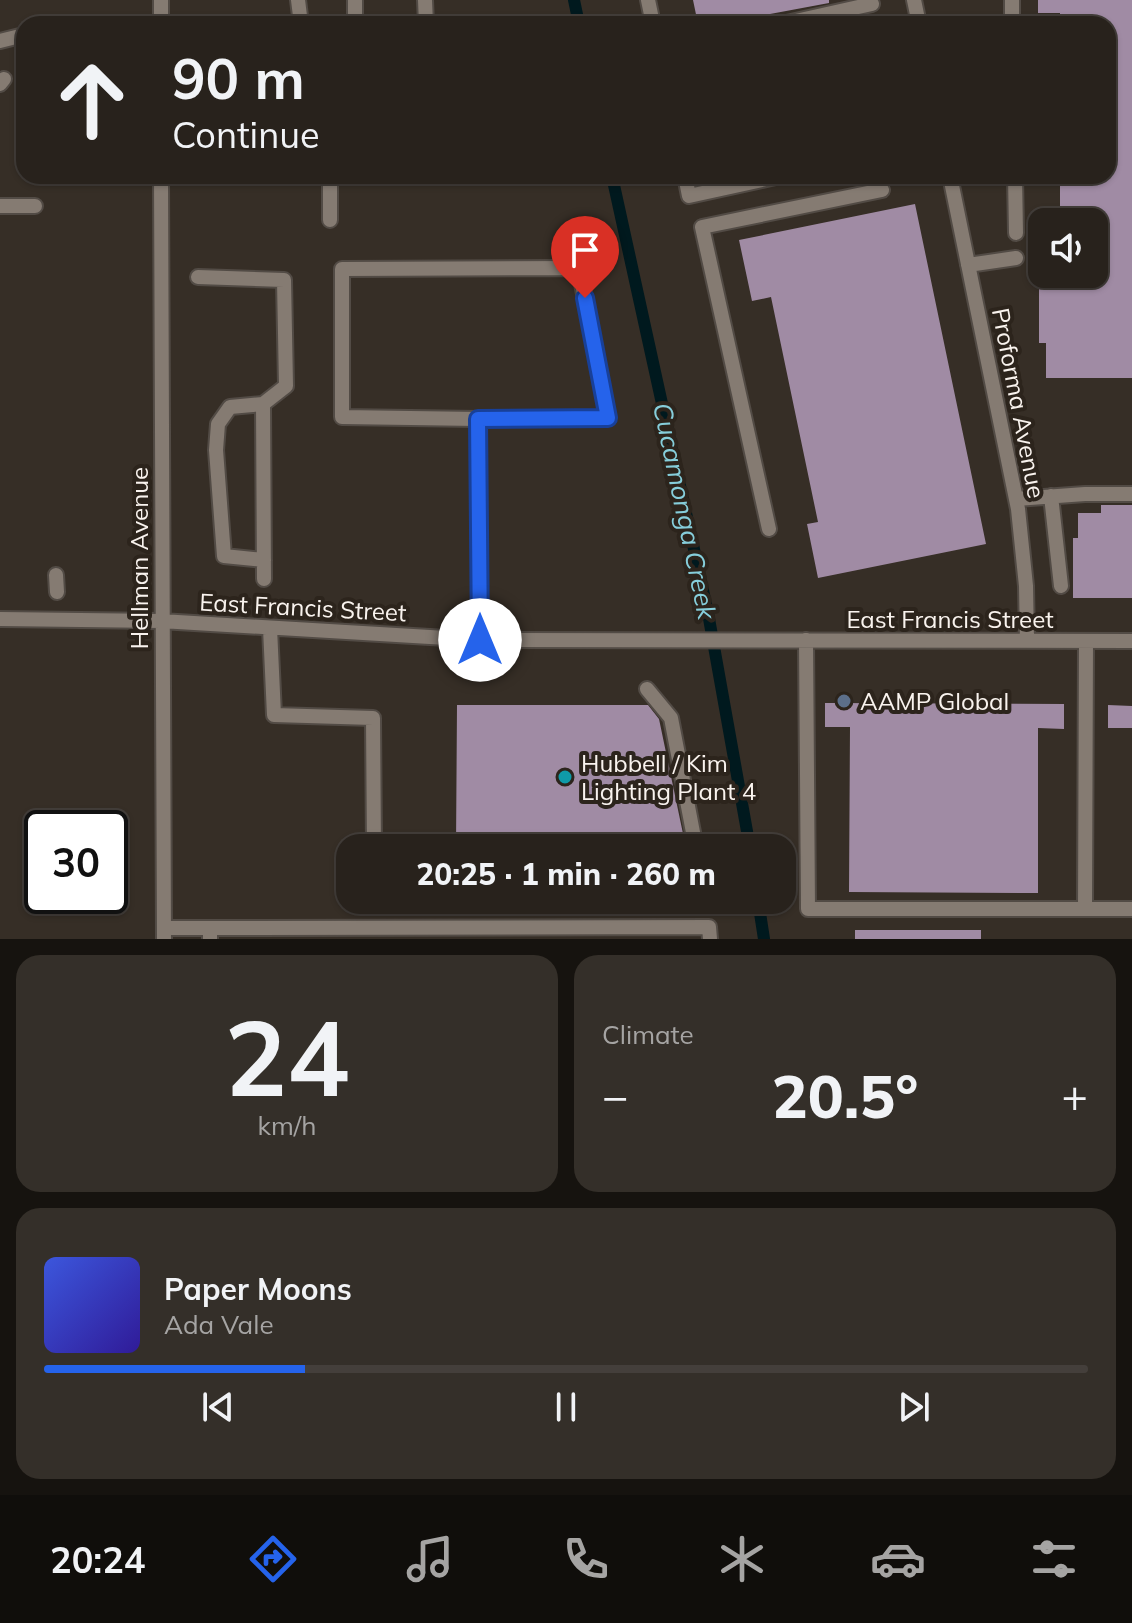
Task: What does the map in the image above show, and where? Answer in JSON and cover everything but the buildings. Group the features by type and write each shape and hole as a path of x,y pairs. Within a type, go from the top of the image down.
{"street":[{"path":"818,16 872,4"},
{"name":"Hellman Avenue","path":"161,184 164,933"},
{"path":"330,184 330,220"},
{"path":"687,184 689,196 744,184"},
{"name":"Proforma Avenue","path":"952,184 1016,499 1026,586 1027,641"},
{"path":"1015,184 1016,233"},
{"path":"769,529 702,227 882,190"},
{"path":"0,206 35,206"},
{"path":"968,265 1016,258"},
{"path":"579,268 608,418 478,419 342,417 342,269 579,268"},
{"path":"198,277 284,280 286,386 263,404 230,407 218,424 216,450 224,556 264,560"},
{"path":"263,404 264,579"},
{"path":"478,419 480,640"},
{"path":"1016,499 1132,494"},
{"path":"1051,496 1061,586"},
{"path":"56,575 57,592"},
{"name":"East Francis Street","path":"0,619 161,621 480,640 1132,641"},
{"path":"270,628 274,715 373,718 374,834"},
{"path":"806,640 808,909 1132,909"},
{"path":"1085,909 1086,641"},
{"path":"647,689 671,718 693,834"},
{"path":"164,933 528,934 709,927 710,939"}],"waterway":[{"name":"Cucamonga Creek","path":"574,0 577,16"},
{"name":"Cucamonga Creek","path":"614,184 708,613 747,834"},
{"name":"Cucamonga Creek","path":"760,914 764,939"}],"place":[{"name":"AAMP Global","path":"844,701"},
{"name":"Hubbell / Kim Lighting Plant 4","path":"565,777"}],"route":[{"path":"480,640 478,419 608,418 585,298"}]}
